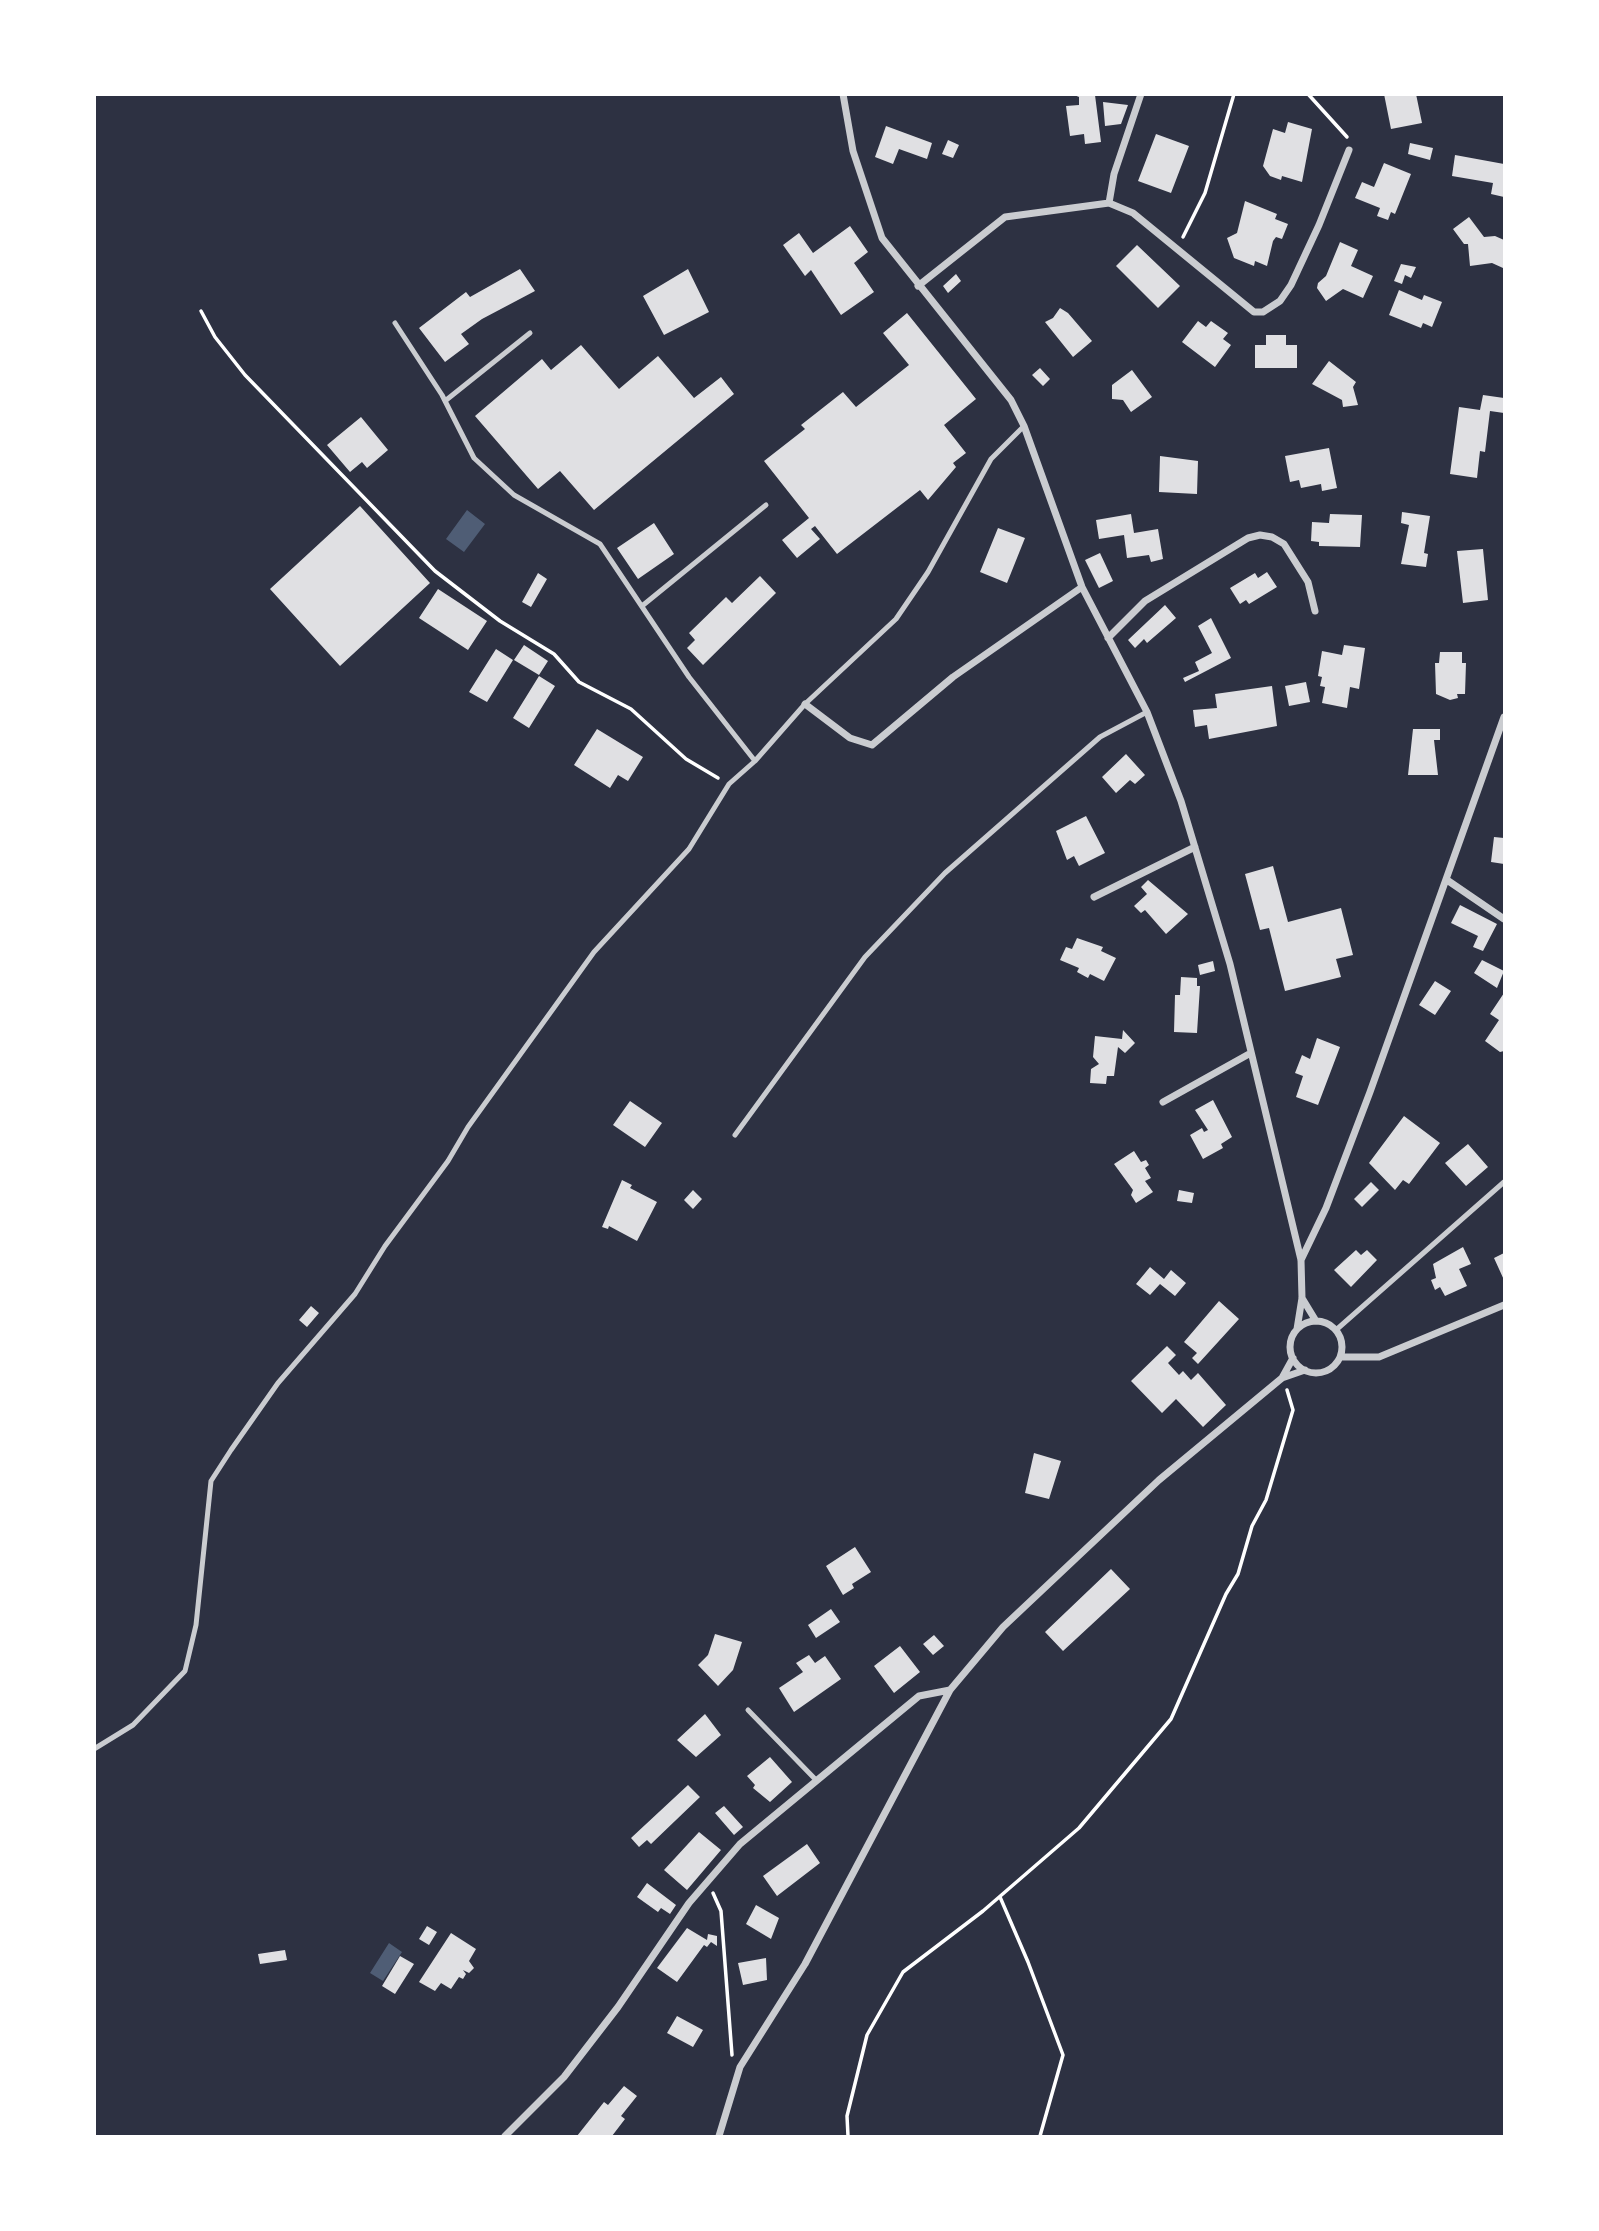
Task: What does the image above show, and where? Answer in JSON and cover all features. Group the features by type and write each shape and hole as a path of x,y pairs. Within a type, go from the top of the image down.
{"street":[{"path":"843,94 853,151 871,214 882,238 1011,400 1024,426 1082,587 1147,712 1195,847 1230,964 1249,1054 1301,1260 1302,1298 1297,1329 1291,1343 1293,1358 1282,1378"},
{"path":"1109,203 1114,174 1141,94"},
{"path":"918,286 1005,217 1109,203 1133,213 1254,312 1263,312 1280,302 1291,285 1349,150"},
{"path":"1108,638 1145,601 1248,538 1260,535 1272,537 1284,544 1308,582 1315,611"},
{"path":"805,704 850,738 872,745 953,677 1082,587"},
{"path":"1301,1260 1336,1182 1504,717"},
{"path":"1094,897 1195,847"},
{"path":"1447,880 1504,919"},
{"path":"1163,1102 1249,1054"},
{"path":"719,2137 740,2067 805,1964 950,1690 1003,1627 1159,1480 1282,1378 1305,1370 1321,1372 1336,1364 1342,1343 1336,1330 1316,1321 1302,1298"},
{"path":"1340,1357 1379,1357 1504,1305"},
{"path":"1297,1329 1316,1321"},
{"path":"1293,1358 1305,1370"},
{"path":"505,2137 564,2077 707,1882 740,1844 919,1696 950,1690"},
{"path":"513,2128 518,2137"}],"lane":[{"path":"395,323 446,401 474,458 514,495 600,544 689,677 755,761"},
{"path":"446,401 530,334"},
{"path":"94,1749 133,1725 185,1671 195,1625 211,1481 278,1383 355,1294 386,1246 448,1161 468,1126 594,952 689,849 729,784 755,761 805,704 896,619 928,572 991,459 1024,426"},
{"path":"642,606 766,505"},
{"path":"736,1135 864,957 945,873 1100,737 1147,712"},
{"path":"1336,1330 1504,1182"},
{"path":"748,1710 816,1780"}],"path":[{"path":"1177,248 1205,193 1234,94"},
{"path":"1308,94 1347,137 1349,150"},
{"path":"201,311 215,337 245,375 435,571 500,621 554,654 579,682 631,709 685,759 729,784"},
{"path":"848,2137 847,2116 867,2035 903,1972 999,1897 1079,1828 1171,1719 1238,1574 1252,1526 1266,1500 1293,1410 1282,1378"},
{"path":"707,1882 721,1911 733,2056"},
{"path":"999,1897 1028,1962 1063,2055 1040,2137"}],"water":[{"path":"467,510 485,524 464,552 446,539"},
{"path":"389,1943 402,1952 383,1981 370,1973"}],"building":[{"path":"1072,94 1095,95 1101,142 1085,144 1084,134 1070,136 1066,106 1079,105 1079,97"},
{"path":"1384,94 1416,94 1422,123 1391,129"},
{"path":"1103,102 1128,105 1121,124 1105,126"},
{"path":"1288,122 1312,129 1302,182 1282,176 1281,180 1270,176 1263,166 1273,129 1285,133"},
{"path":"886,126 932,143 927,159 899,149 893,164 875,157"},
{"path":"1156,134 1189,146 1171,193 1138,181"},
{"path":"948,140 959,145 953,158 942,154"},
{"path":"1410,143 1433,148 1430,160 1408,154"},
{"path":"1455,155 1504,164 1504,197 1491,194 1493,183 1452,176"},
{"path":"1384,163 1411,174 1395,214 1391,212 1388,220 1377,216 1380,208 1355,198 1362,182 1374,187"},
{"path":"1245,201 1277,214 1275,219 1288,224 1282,239 1276,237 1273,241 1267,266 1255,261 1254,266 1234,258 1227,238 1237,233"},
{"path":"1469,217 1484,237 1495,236 1504,240 1503,268 1492,263 1470,266 1468,244 1464,244 1453,229"},
{"path":"850,226 868,252 854,263 874,292 841,315 811,270 805,276 783,245 799,233 813,253"},
{"path":"1340,242 1358,250 1351,266 1373,276 1363,298 1343,289 1326,301 1317,288 1318,283 1326,276"},
{"path":"1137,245 1180,286 1158,308 1116,266"},
{"path":"1401,264 1416,267 1411,278 1405,275 1402,284 1394,281"},
{"path":"520,269 535,291 482,319 461,334 469,344 445,362 419,328 466,292 470,297"},
{"path":"688,269 709,312 664,335 643,296"},
{"path":"956,274 961,281 948,293 943,286"},
{"path":"1399,290 1422,300 1424,295 1442,302 1432,327 1423,323 1421,328 1389,315"},
{"path":"1060,308 1068,313 1092,341 1073,357 1045,322 1053,318"},
{"path":"907,313 976,399 944,425 966,453 953,463 956,467 928,500 920,490 837,554 815,526 811,529 820,539 797,558 782,540 809,518 764,461 805,429 801,425 843,392 856,407 909,365 883,333"},
{"path":"1198,321 1206,327 1211,321 1228,333 1223,339 1231,345 1215,367 1182,342"},
{"path":"1266,335 1286,335 1286,345 1297,345 1297,368 1255,368 1255,345 1266,345"},
{"path":"581,345 619,389 658,356 694,398 721,377 734,394 594,510 560,471 538,489 475,416 542,359 551,370"},
{"path":"1329,361 1356,382 1353,387 1358,405 1343,407 1342,400 1312,384"},
{"path":"1040,368 1050,379 1043,386 1032,375"},
{"path":"1132,370 1152,397 1131,412 1123,400 1112,399 1112,385"},
{"path":"1483,395 1504,398 1504,413 1490,411 1485,452 1480,451 1477,478 1450,474 1459,407 1480,410"},
{"path":"361,417 388,450 367,468 362,462 350,472 327,445"},
{"path":"1329,448 1337,488 1322,491 1321,484 1301,488 1299,480 1290,482 1285,456"},
{"path":"1160,456 1198,461 1197,494 1159,492"},
{"path":"360,506 430,583 340,666 270,589"},
{"path":"1402,512 1430,516 1424,553 1428,554 1426,567 1401,564 1409,525 1401,523"},
{"path":"1131,514 1134,533 1158,529 1163,559 1151,562 1149,555 1127,558 1124,535 1099,539 1096,520"},
{"path":"1330,514 1362,515 1360,547 1319,546 1319,542 1311,541 1312,522 1329,523"},
{"path":"654,523 674,554 638,579 617,548"},
{"path":"998,528 1025,538 1007,583 980,572"},
{"path":"1483,549 1488,600 1463,603 1457,551"},
{"path":"1100,553 1113,581 1099,588 1085,560"},
{"path":"1267,572 1277,587 1249,604 1246,600 1240,604 1230,588 1255,573 1258,578"},
{"path":"538,573 547,579 531,607 522,602"},
{"path":"760,576 776,593 703,665 687,648 695,640 689,633 726,597 732,603"},
{"path":"438,589 487,621 468,650 419,618"},
{"path":"1165,605 1176,618 1147,643 1144,639 1135,648 1128,640"},
{"path":"1211,618 1231,658 1185,682 1183,678 1199,671 1195,662 1212,653 1198,626"},
{"path":"524,645 548,661 539,675 514,660"},
{"path":"1344,645 1365,648 1359,689 1350,687 1347,708 1322,703 1325,687 1320,686 1322,677 1318,676 1322,651 1342,655"},
{"path":"496,649 513,660 487,702 469,692"},
{"path":"1440,652 1462,652 1462,663 1466,663 1465,694 1457,694 1458,698 1450,700 1436,694 1435,663 1439,663"},
{"path":"539,676 555,686 529,728 513,718"},
{"path":"1306,682 1310,702 1289,706 1285,686"},
{"path":"1272,686 1277,726 1209,739 1207,725 1195,727 1193,710 1217,708 1215,694"},
{"path":"597,729 643,757 628,781 618,775 610,788 574,765"},
{"path":"1413,729 1440,729 1440,740 1434,740 1438,775 1408,775"},
{"path":"1126,754 1145,775 1135,784 1130,780 1116,793 1102,777"},
{"path":"1086,816 1105,853 1079,866 1074,856 1067,860 1056,831"},
{"path":"1494,837 1504,838 1504,864 1491,862"},
{"path":"1273,866 1288,922 1341,908 1353,955 1336,959 1341,977 1285,991 1269,928 1260,930 1245,874"},
{"path":"1148,880 1188,914 1166,934 1145,910 1141,913 1134,906 1147,894 1141,887"},
{"path":"1460,905 1497,924 1483,951 1473,947 1478,936 1451,923"},
{"path":"1077,938 1103,947 1101,951 1116,958 1104,981 1090,974 1088,978 1077,972 1079,968 1060,960 1066,947 1072,949"},
{"path":"1482,960 1504,971 1497,988 1474,973"},
{"path":"1213,961 1215,971 1200,975 1198,965"},
{"path":"1181,977 1197,978 1197,986 1200,986 1197,1033 1174,1032 1175,995 1180,995"},
{"path":"1435,981 1451,991 1435,1015 1419,1005"},
{"path":"1504,993 1504,1051 1500,1052 1485,1041 1499,1020 1490,1014"},
{"path":"1123,1030 1135,1043 1125,1053 1118,1047 1114,1076 1107,1076 1106,1084 1090,1083 1091,1069 1099,1064 1093,1057 1095,1036 1122,1039"},
{"path":"1317,1038 1340,1047 1318,1105 1296,1097 1303,1076 1295,1073 1302,1055 1310,1059"},
{"path":"1213,1100 1232,1137 1221,1144 1223,1148 1203,1159 1190,1135 1202,1128 1204,1132 1208,1130 1195,1110"},
{"path":"630,1101 662,1123 645,1147 613,1125"},
{"path":"1404,1116 1440,1143 1409,1184 1403,1180 1395,1190 1369,1163"},
{"path":"1468,1144 1488,1167 1466,1186 1445,1163"},
{"path":"1134,1151 1141,1162 1146,1160 1149,1165 1145,1168 1151,1178 1145,1181 1153,1192 1136,1203 1131,1195 1133,1190 1114,1164"},
{"path":"622,1180 632,1185 630,1188 657,1202 637,1241 609,1226 608,1229 602,1227"},
{"path":"1371,1182 1379,1190 1362,1207 1354,1199"},
{"path":"693,1190 702,1199 693,1209 684,1200"},
{"path":"1179,1190 1194,1193 1192,1203 1177,1201"},
{"path":"1463,1247 1471,1264 1459,1269 1467,1286 1445,1296 1440,1287 1435,1290 1431,1280 1436,1278 1433,1264"},
{"path":"1356,1250 1361,1255 1367,1250 1377,1260 1351,1287 1334,1270"},
{"path":"1504,1253 1504,1280 1494,1258"},
{"path":"1150,1267 1164,1279 1171,1270 1186,1283 1175,1296 1160,1284 1150,1295 1136,1284"},
{"path":"1219,1301 1239,1319 1198,1364 1192,1358 1197,1353 1184,1342"},
{"path":"311,1306 319,1313 307,1327 299,1320"},
{"path":"1167,1346 1176,1355 1168,1363 1179,1375 1183,1371 1191,1380 1198,1373 1226,1405 1203,1427 1176,1399 1162,1413 1131,1381"},
{"path":"1034,1453 1061,1461 1049,1499 1025,1493"},
{"path":"855,1547 871,1572 852,1584 854,1588 843,1595 826,1566"},
{"path":"1111,1569 1130,1589 1063,1651 1045,1632"},
{"path":"831,1609 840,1622 816,1638 808,1625"},
{"path":"715,1634 742,1642 733,1670 718,1686 698,1665 708,1655"},
{"path":"934,1635 944,1646 933,1655 923,1644"},
{"path":"900,1646 920,1672 894,1693 874,1666"},
{"path":"809,1655 815,1663 825,1656 841,1679 794,1712 779,1688 803,1672 796,1663"},
{"path":"705,1714 721,1735 696,1757 677,1740"},
{"path":"770,1757 792,1782 770,1802 753,1788 755,1785 747,1776"},
{"path":"688,1785 700,1797 651,1844 647,1840 639,1847 631,1838"},
{"path":"724,1806 743,1827 734,1835 715,1813"},
{"path":"699,1832 721,1850 687,1890 664,1870"},
{"path":"807,1844 820,1863 777,1896 763,1876"},
{"path":"647,1883 676,1905 670,1914 661,1908 658,1912 637,1897"},
{"path":"756,1905 779,1918 771,1939 746,1924"},
{"path":"427,1926 437,1932 429,1945 419,1939"},
{"path":"687,1928 707,1940 708,1934 717,1936 717,1946 711,1942 707,1947 704,1945 677,1982 657,1968"},
{"path":"451,1933 476,1949 469,1961 474,1968 469,1973 463,1970 466,1974 463,1979 459,1977 451,1989 441,1983 435,1991 419,1982"},
{"path":"285,1950 287,1960 260,1964 258,1954"},
{"path":"400,1956 414,1964 395,1994 382,1986"},
{"path":"766,1958 767,1980 743,1985 738,1963"},
{"path":"677,2016 703,2030 693,2047 667,2033"},
{"path":"624,2086 637,2096 621,2116 625,2119 612,2136 577,2136 604,2102 608,2105"}]}
